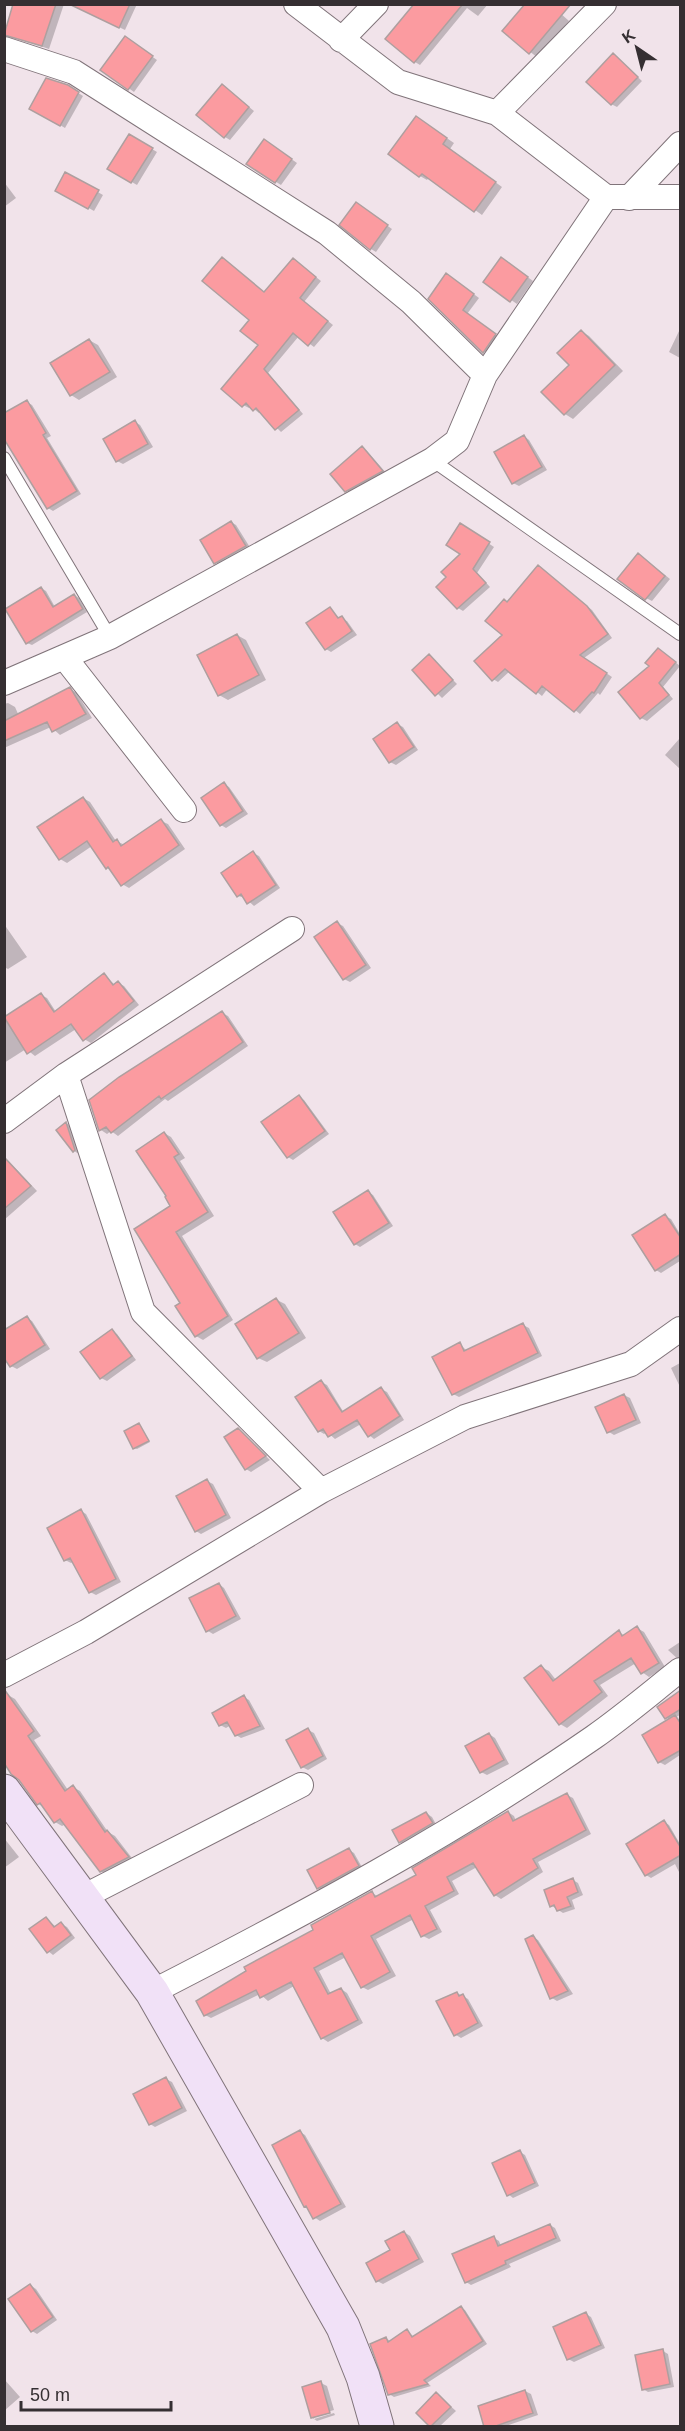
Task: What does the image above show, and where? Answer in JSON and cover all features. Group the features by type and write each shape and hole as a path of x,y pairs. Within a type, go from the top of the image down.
{"street":[{"path":"296,4 398,82 497,113 618,198 681,197"},
{"path":"341,40 376,4"},
{"path":"497,113 604,4"},
{"path":"4,49 74,72 327,233 411,302 485,375"},
{"path":"4,683 110,637 432,460 458,441 485,375 618,198 681,144"},
{"path":"65,658 183,810"},
{"path":"4,1121 66,1075 292,928"},
{"path":"66,1075 143,1312 321,1491"},
{"path":"4,1675 86,1632 321,1491 465,1417 632,1364 681,1329"},
{"path":"152,1992 291,1920 447,1832 594,1736 681,1670"},
{"path":"82,1897 301,1785"},
{"path":"4,1791 152,1992 343,2326 363,2377 377,2427"}],"lane":[{"path":"4,458 110,637"},
{"path":"432,460 681,634"}],"building":[{"path":"13,4 56,4 42,46 4,35"},
{"path":"69,4 130,4 119,28"},
{"path":"414,4 463,4 414,63 385,39"},
{"path":"525,4 571,4 529,54 502,31"},
{"path":"125,36 153,56 128,90 100,70"},
{"path":"613,53 638,77 611,105 586,82"},
{"path":"46,78 68,85 79,92 60,126 29,109"},
{"path":"222,84 249,107 224,138 196,115"},
{"path":"416,116 447,138 443,144 496,182 474,212 422,174 419,177 388,154"},
{"path":"129,134 153,148 131,183 107,169"},
{"path":"264,139 292,159 275,183 246,164"},
{"path":"65,172 99,190 88,209 55,191"},
{"path":"356,202 388,225 370,250 339,225"},
{"path":"222,257 264,292 293,258 316,277 300,298 328,321 308,346 293,333 264,369 299,410 275,430 256,408 253,411 246,403 242,407 221,389 258,345 240,331 249,320 202,281"},
{"path":"501,257 528,277 510,302 483,282"},
{"path":"446,273 474,294 463,310 496,334 483,353 428,299"},
{"path":"581,330 615,365 564,415 541,392 569,365 557,353"},
{"path":"89,339 110,372 70,396 50,363"},
{"path":"27,400 46,433 43,435 77,491 47,509 4,439 4,413"},
{"path":"135,420 148,444 116,462 103,439"},
{"path":"524,435 542,467 512,484 494,452"},
{"path":"362,446 383,471 345,492 330,474"},
{"path":"231,521 246,546 214,564 200,540"},
{"path":"460,523 490,542 473,569 486,583 457,609 436,587 446,577 441,572 460,554 446,545"},
{"path":"638,553 665,576 645,600 617,579"},
{"path":"538,565 587,606 608,634 580,655 607,673 594,693 592,692 574,712 542,686 536,694 505,669 492,681 474,661 502,635 485,621 504,599 507,602"},
{"path":"41,587 53,607 74,594 83,609 26,644 5,609"},
{"path":"330,607 338,618 342,616 352,631 325,650 306,623"},
{"path":"237,634 259,675 218,696 197,655"},
{"path":"658,648 676,662 659,683 669,695 640,719 618,692 649,666 645,663"},
{"path":"429,654 453,680 435,696 412,670"},
{"path":"70,687 86,714 52,732 47,722 4,741 4,721"},
{"path":"397,722 414,747 389,763 373,739"},
{"path":"224,782 243,811 220,826 201,798"},
{"path":"83,797 113,842 117,839 121,846 161,819 179,845 121,886 87,841 59,860 37,827"},
{"path":"253,851 276,885 247,904 241,894 237,897 221,873"},
{"path":"337,921 366,965 343,980 314,937"},
{"path":"104,973 113,985 118,981 134,1001 83,1041 71,1024 27,1054 4,1017 41,993 54,1012"},
{"path":"222,1011 243,1042 161,1099 159,1096 111,1133 106,1127 99,1131 89,1100 119,1077"},
{"path":"299,1095 325,1131 287,1158 261,1122"},
{"path":"66,1122 75,1150 73,1152 56,1130"},
{"path":"164,1132 179,1154 174,1157 208,1212 176,1232 228,1316 195,1337 175,1306 180,1303 134,1229 170,1206 166,1196 136,1151"},
{"path":"4,1157 31,1186 4,1209"},
{"path":"368,1190 389,1223 354,1245 333,1212"},
{"path":"665,1214 681,1238 681,1254 655,1271 632,1235"},
{"path":"276,1298 299,1333 257,1359 235,1324"},
{"path":"27,1316 45,1345 10,1367 4,1358 4,1330"},
{"path":"523,1323 538,1353 452,1395 432,1357 460,1342 464,1351"},
{"path":"112,1329 132,1356 100,1379 80,1352"},
{"path":"321,1380 342,1412 381,1387 400,1416 368,1437 357,1420 328,1437 323,1429 318,1432 295,1397"},
{"path":"624,1394 636,1420 607,1433 595,1407"},
{"path":"139,1423 149,1441 133,1449 124,1431"},
{"path":"238,1428 266,1456 245,1470 224,1437"},
{"path":"207,1479 226,1515 195,1532 176,1496"},
{"path":"81,1509 116,1579 89,1593 70,1558 64,1561 47,1528"},
{"path":"219,1583 236,1616 206,1632 189,1598"},
{"path":"637,1626 659,1663 641,1674 631,1658 594,1681 602,1692 559,1725 524,1678 541,1665 553,1681 619,1630 622,1636"},
{"path":"4,1689 34,1731 28,1736 65,1791 73,1785 105,1832 107,1830 129,1857 100,1872 60,1819 54,1823 40,1803 37,1805 19,1780 11,1774 4,1763"},
{"path":"681,1690 681,1709 665,1719 657,1707"},
{"path":"244,1695 260,1726 235,1736 227,1722 219,1726 212,1713"},
{"path":"675,1715 681,1724 681,1750 658,1763 642,1735"},
{"path":"308,1728 323,1756 301,1768 286,1740"},
{"path":"489,1733 504,1760 480,1773 465,1746"},
{"path":"567,1793 586,1830 533,1859 538,1868 494,1896 473,1863 447,1877 454,1891 425,1906 437,1929 421,1937 410,1915 371,1936 390,1972 361,1988 342,1953 314,1968 328,1994 341,1988 358,2020 321,2039 291,1982 260,1998 256,1990 204,2016 196,2001 246,1971 244,1967 313,1930 311,1925 372,1891 375,1897 416,1875 412,1868 508,1811 513,1821"},
{"path":"426,1812 433,1823 399,1843 392,1830"},
{"path":"664,1820 681,1848 681,1855 645,1876 626,1844"},
{"path":"349,1848 359,1866 317,1889 307,1870"},
{"path":"573,1878 578,1892 567,1897 571,1906 557,1911 554,1905 550,1907 544,1890"},
{"path":"46,1917 54,1927 61,1922 71,1935 47,1953 29,1929"},
{"path":"533,1935 568,1991 550,1999 525,1939"},
{"path":"457,1992 459,1996 463,1994 478,2023 454,2036 436,2001"},
{"path":"166,2077 182,2108 149,2125 133,2094"},
{"path":"300,2130 341,2204 313,2219 306,2206 304,2207 272,2145"},
{"path":"520,2150 535,2183 507,2196 492,2163"},
{"path":"550,2224 556,2238 505,2261 506,2264 465,2283 452,2254 494,2236 498,2246"},
{"path":"404,2231 419,2259 376,2282 366,2263 390,2250 385,2241"},
{"path":"30,2284 53,2317 31,2332 8,2299"},
{"path":"461,2306 483,2341 424,2380 428,2384 388,2395 370,2344 386,2337 388,2342 407,2329 412,2337"},
{"path":"586,2312 601,2345 567,2360 553,2327"},
{"path":"663,2349 670,2384 642,2390 635,2355"},
{"path":"321,2381 330,2413 311,2418 302,2387"},
{"path":"525,2390 533,2413 493,2427 484,2427 478,2406"},
{"path":"436,2392 451,2407 430,2427 416,2413"}]}
